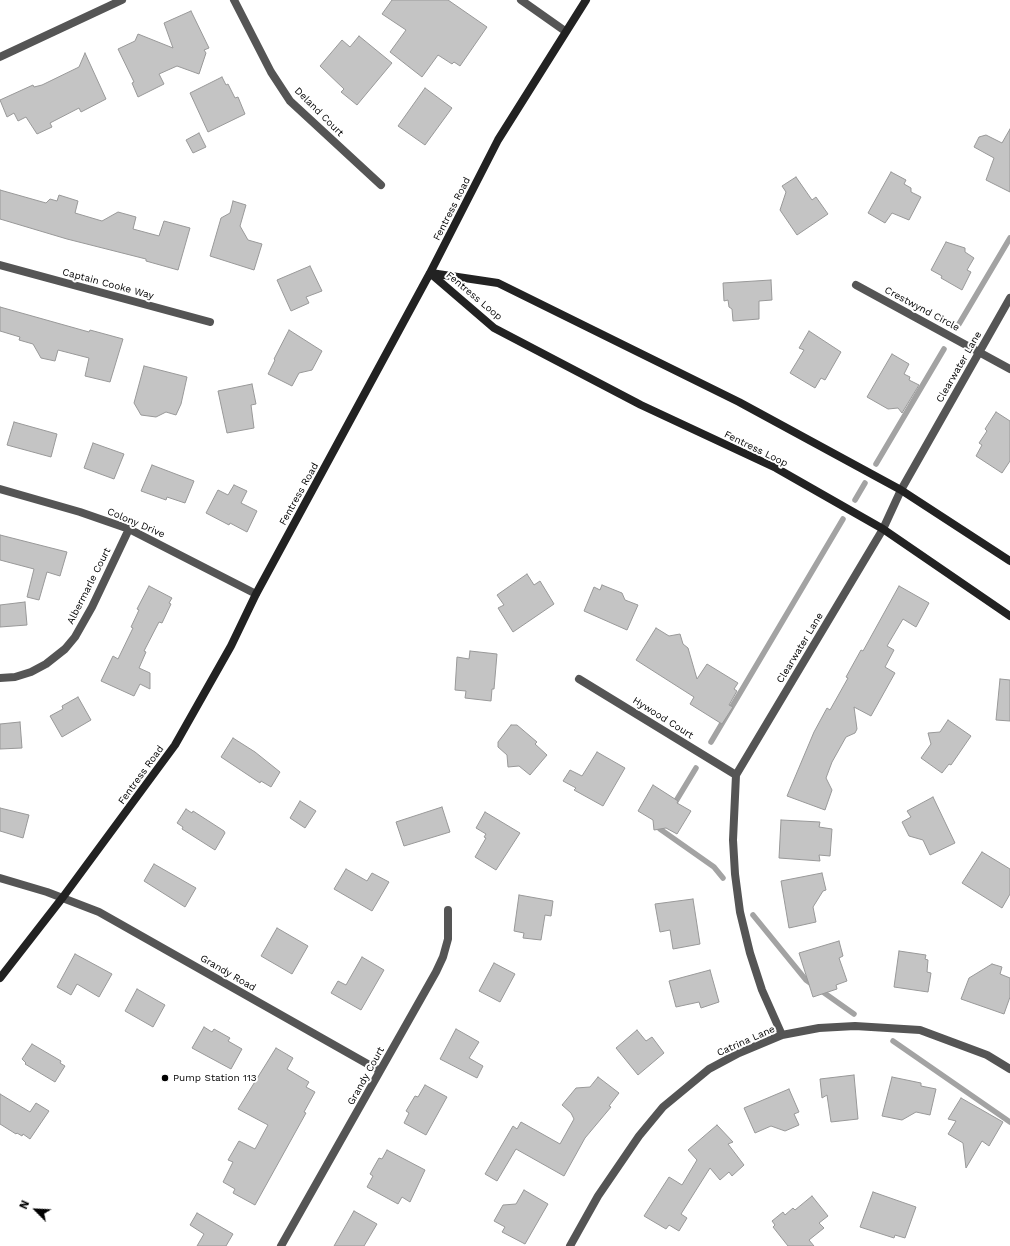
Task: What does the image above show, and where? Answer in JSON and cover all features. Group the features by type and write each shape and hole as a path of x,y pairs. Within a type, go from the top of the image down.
{"street":[{"path":"0,57 122,0"},
{"name":"Deland Court","path":"234,0 271,72 290,101 381,185"},
{"path":"521,0 565,31"},
{"name":"Fentress Road","path":"0,978 63,897 174,745 230,646 256,594 430,273 498,140 565,31 586,0"},
{"name":"Captain Cooke Way","path":"0,266 210,322"},
{"name":"Fentress Loop","path":"430,273 498,283 739,402 901,490 1010,561"},
{"name":"Fentress Loop","path":"430,273 494,328 634,402 776,468 883,529 1010,616"},
{"name":"Crestwynd Circle","path":"856,285 1010,369"},
{"name":"Clearwater Lane","path":"782,1035 762,990 750,952 740,912 734,874 733,840 736,775 883,529 901,490 978,351 1010,298"},
{"name":"Colony Drive","path":"0,489 80,512 129,529 256,594"},
{"name":"Albermarle Court","path":"0,678 15,677 31,672 46,664 65,649 75,636 92,607 129,529"},
{"name":"Hywood Court","path":"579,678 736,775"},
{"name":"Grandy Road","path":"0,878 63,897 99,912 380,1071"},
{"name":"Grandy Court","path":"282,1246 443,957 448,939 448,910"},
{"name":"Catrina Lane","path":"570,1246 602,1190 639,1136 663,1107 709,1069 739,1053 782,1035 819,1028 855,1026 920,1030 987,1055 1010,1069"}],"building":[{"path":"392,0 448,0 487,27 460,66 454,62 452,64 438,55 422,77 390,52 406,30 382,14"},
{"path":"191,11 209,48 204,50 206,53 199,74 177,66 159,74 164,84 138,97 132,83 134,82 118,49 135,41 138,34 173,48 164,23"},
{"path":"359,36 392,63 357,105 341,92 344,89 320,66 342,40 350,47"},
{"path":"85,53 106,99 81,112 79,108 50,123 52,127 37,134 26,117 18,121 14,113 7,117 0,100 33,85 34,87 42,85 79,67"},
{"path":"222,77 226,85 228,84 235,98 238,97 245,114 208,132 190,93"},
{"path":"425,88 452,108 425,145 398,126"},
{"path":"1010,129 1010,192 986,180 994,158 974,147 979,137 986,135 1002,143"},
{"path":"199,133 206,147 193,153 186,140"},
{"path":"891,172 906,180 904,184 911,188 911,192 921,197 909,220 892,213 885,223 868,213"},
{"path":"796,177 812,200 816,197 828,214 797,235 780,210 786,192 782,186"},
{"path":"0,190 46,203 50,199 57,201 59,195 78,201 75,213 102,221 118,212 136,217 133,229 159,236 164,221 190,228 178,270 146,261 146,259 67,239 0,219"},
{"path":"233,201 246,205 240,226 248,240 262,244 254,270 210,256 221,218 230,213"},
{"path":"946,242 965,248 965,252 974,258 967,270 971,272 962,290 941,278 942,276 931,270"},
{"path":"310,266 322,291 306,297 309,303 291,311 277,280"},
{"path":"771,280 772,300 759,301 759,319 733,321 732,309 729,307 728,300 724,301 723,283"},
{"path":"0,307 89,332 90,330 123,339 110,382 85,376 89,358 58,350 55,361 41,358 33,344 19,340 20,337 0,331"},
{"path":"289,330 322,351 312,370 299,373 292,386 268,374"},
{"path":"809,331 841,352 825,380 821,378 815,388 790,373 804,350 799,348"},
{"path":"892,354 909,364 904,374 910,377 909,380 919,385 902,413 898,408 888,409 867,397"},
{"path":"144,366 187,377 181,404 176,415 166,412 156,417 141,415 134,403"},
{"path":"252,384 256,404 251,405 254,428 227,433 218,391"},
{"path":"996,412 1010,421 1010,461 1002,473 976,456 982,445 979,443 987,431 985,429"},
{"path":"14,422 57,434 51,457 7,445"},
{"path":"93,443 124,454 114,479 84,468"},
{"path":"152,465 194,481 185,503 167,497 166,500 141,491"},
{"path":"234,485 247,491 241,503 257,511 247,532 230,523 229,525 206,513 218,490 228,495"},
{"path":"0,535 67,552 60,576 47,572 39,600 27,597 34,569 0,560"},
{"path":"527,574 534,585 540,581 554,604 513,632 498,608 504,605 497,595"},
{"path":"602,585 622,593 625,600 638,605 627,630 584,611 594,587 600,590"},
{"path":"149,586 172,598 169,603 171,604 162,623 159,622 144,651 146,652 139,668 150,673 150,689 140,684 134,696 101,681 113,656 118,659 133,628 131,627 139,610 137,609"},
{"path":"899,586 929,603 916,627 903,619 887,646 894,650 885,667 895,673 871,716 854,707 857,729 855,733 846,737 832,762 826,778 832,790 825,810 787,796 814,732 827,708 830,710 848,678 846,677 861,650 863,651"},
{"path":"25,602 27,625 0,627 0,605"},
{"path":"656,628 669,636 680,634 683,644 688,648 697,679 707,664 738,683 734,689 737,691 729,705 733,707 722,724 690,704 694,697 636,660"},
{"path":"470,651 497,654 494,689 492,689 491,701 465,698 466,691 455,690 457,657 469,659"},
{"path":"1000,679 1010,680 1010,721 996,720"},
{"path":"78,697 91,720 62,737 50,716 63,709 62,706"},
{"path":"948,720 971,736 951,765 949,764 942,773 921,758 931,744 928,733 940,732"},
{"path":"20,722 22,748 0,749 0,724"},
{"path":"511,725 517,725 537,742 535,744 547,755 530,775 519,766 508,767 507,755 498,747 498,742"},
{"path":"233,738 255,752 280,772 271,787 261,781 260,783 221,757"},
{"path":"597,752 625,768 603,806 574,790 576,788 563,781 570,770 582,776"},
{"path":"653,785 678,801 677,803 691,811 677,834 666,828 654,830 653,820 638,811"},
{"path":"933,797 955,843 930,855 923,840 909,836 902,822 911,817 907,811"},
{"path":"300,801 316,811 305,828 290,818"},
{"path":"442,807 450,832 404,846 396,822"},
{"path":"0,808 29,815 23,838 0,831"},
{"path":"186,809 192,813 193,811 224,831 225,833 215,850 182,829 183,827 177,823"},
{"path":"485,812 520,833 496,870 475,857 486,838 484,837 486,834 476,828"},
{"path":"781,820 820,822 819,827 832,829 830,856 819,855 820,861 779,858"},
{"path":"982,852 1010,869 1010,894 1002,908 962,883"},
{"path":"154,864 196,888 185,907 144,881"},
{"path":"346,869 367,881 372,873 389,882 372,911 334,889"},
{"path":"822,873 826,890 823,891 813,907 816,922 789,928 781,881"},
{"path":"519,895 553,901 551,916 545,915 541,940 523,938 524,933 514,931"},
{"path":"693,899 700,944 673,949 670,930 660,932 655,904"},
{"path":"277,928 308,946 292,974 261,956"},
{"path":"839,941 843,956 839,958 847,981 836,985 837,989 813,997 799,953"},
{"path":"899,951 926,955 925,959 928,960 927,972 931,973 928,992 894,987"},
{"path":"75,954 112,974 99,997 77,984 71,995 57,987"},
{"path":"362,957 384,970 361,1010 331,993 338,981 346,985"},
{"path":"494,963 515,974 500,1002 479,991"},
{"path":"992,964 1002,967 1000,974 1010,978 1010,997 1004,1014 961,999 969,978"},
{"path":"710,970 719,1002 701,1008 699,1002 676,1007 669,981"},
{"path":"137,989 165,1005 153,1027 125,1011"},
{"path":"204,1027 212,1032 214,1029 230,1038 228,1041 242,1049 231,1069 192,1048"},
{"path":"456,1029 479,1042 469,1058 483,1066 477,1078 440,1059"},
{"path":"637,1030 646,1041 652,1037 664,1053 638,1075 616,1048"},
{"path":"32,1044 61,1061 60,1063 65,1066 55,1082 25,1064 26,1063 22,1059"},
{"path":"276,1048 293,1058 287,1069 309,1082 306,1087 315,1092 304,1112 306,1113 255,1205 233,1193 235,1189 223,1182 233,1162 228,1160 239,1141 255,1149 268,1125 238,1109"},
{"path":"854,1075 858,1119 831,1122 827,1095 822,1098 820,1079"},
{"path":"598,1077 619,1093 609,1106 611,1107 585,1138 564,1176 516,1149 497,1181 485,1174 513,1126 517,1129 521,1122 560,1144 574,1119 571,1113 562,1105 576,1088 590,1087"},
{"path":"892,1077 921,1083 921,1086 936,1089 930,1115 916,1112 902,1120 882,1116"},
{"path":"425,1085 447,1097 426,1135 404,1123 409,1113 406,1111 415,1096 418,1097"},
{"path":"789,1089 799,1112 794,1114 799,1125 785,1131 771,1126 755,1133 744,1108"},
{"path":"0,1094 30,1112 36,1103 49,1111 30,1139 23,1134 22,1136 17,1133 16,1134 0,1124"},
{"path":"961,1098 1003,1122 989,1146 982,1141 966,1168 963,1143 948,1134 956,1121 948,1119"},
{"path":"717,1125 733,1142 728,1144 744,1165 732,1176 729,1172 720,1180 710,1168 681,1214 687,1218 679,1231 669,1225 666,1229 644,1216 669,1177 682,1185 697,1160 688,1150"},
{"path":"387,1150 425,1170 410,1202 402,1197 398,1204 367,1187 373,1176 370,1174 379,1158 382,1159"},
{"path":"524,1190 548,1204 525,1244 502,1232 505,1227 494,1221 503,1205 516,1204"},
{"path":"873,1192 916,1207 905,1238 895,1235 894,1238 860,1227"},
{"path":"812,1196 828,1216 819,1223 824,1228 809,1240 814,1246 788,1246 773,1227 775,1225 772,1221 783,1212 785,1215 793,1208 795,1210"},
{"path":"354,1211 377,1224 364,1246 334,1246"},
{"path":"197,1213 233,1234 226,1246 197,1246 204,1234 190,1225"}],"waterway":[{"path":"959,324 1010,238"},
{"path":"876,464 944,349"},
{"path":"855,500 865,483"},
{"path":"711,742 843,519"},
{"path":"673,806 696,768"},
{"path":"662,824 660,829 714,867 723,878"},
{"path":"753,915 806,980 854,1014"},
{"path":"893,1041 1010,1122"}],"place":[{"name":"Pump Station 113","path":"165,1078"}]}
